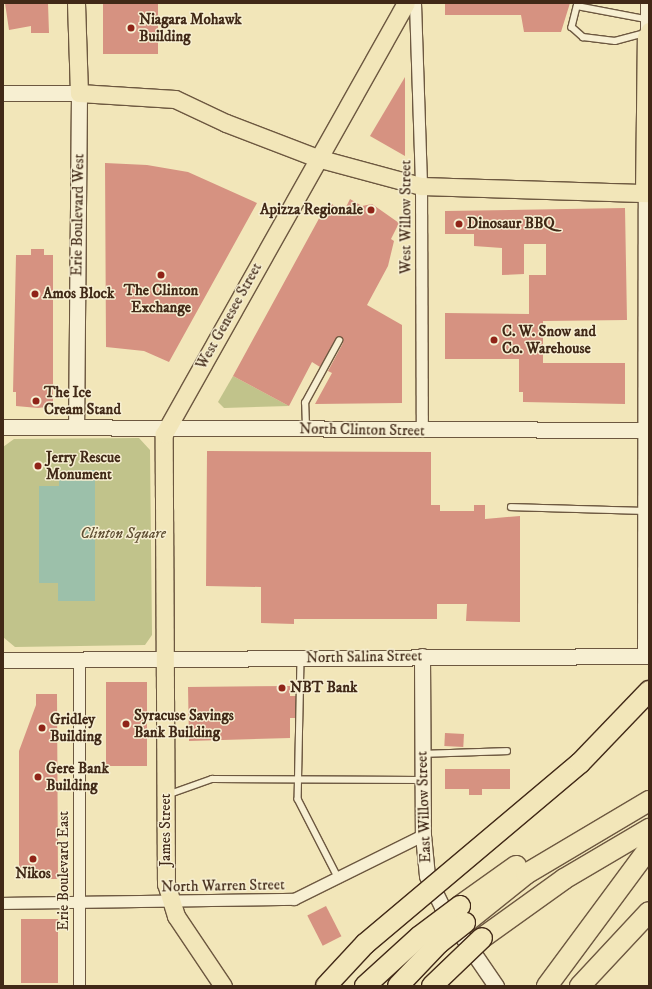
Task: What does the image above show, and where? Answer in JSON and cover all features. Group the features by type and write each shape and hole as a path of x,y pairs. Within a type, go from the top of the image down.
{"highway":[{"path":"326,986 371,939 580,763 649,690"},
{"path":"365,986 420,936 462,914 591,833 649,800"},
{"path":"432,986 482,938 564,879 649,829"},
{"path":"547,986 649,848"},
{"path":"580,986 649,912"},
{"path":"398,986 439,943 462,914"}],"main road":[{"name":"Erie Boulevard West","path":"76,3 79,93"},
{"name":"West Genesee Street","path":"164,659 167,427 406,3"},
{"path":"79,93 175,99 226,123 318,158 421,186 646,193 646,30"},
{"name":"James Street","path":"164,659 166,884 176,916 223,986"}],"street":[{"name":"West Willow Street","path":"415,3 421,186 422,431"},
{"path":"646,3 646,30"},
{"path":"3,93 79,93"},
{"name":"Erie Boulevard West","path":"76,428 79,93"},
{"path":"646,193 646,430 643,511 646,656"},
{"name":"North Clinton Street","path":"3,427 167,427 422,431 646,430"},
{"name":"North Salina Street","path":"3,660 422,656 646,656"},
{"name":"East Willow Street","path":"422,656 423,835 427,876 432,891 496,986"},
{"name":"Erie Boulevard East","path":"79,660 79,986"},
{"name":"North Warren Street","path":"3,903 279,902 294,899 339,879 423,835"}],"lane":[{"path":"578,4 646,30 615,41 584,37 572,27 578,4"},
{"path":"306,430 305,403 339,341"},
{"path":"511,507 643,511"},
{"path":"301,658 298,799 306,819 339,879"},
{"path":"423,754 507,751"},
{"path":"166,795 212,779 299,781 423,780"}],"green space":[{"path":"233,376 289,406 224,408 218,402"},
{"name":"Clinton Square","path":"139,438 150,450 152,635 145,645 15,647 3,637 3,447 14,439","holes":["95,470 95,601 59,601 58,583 39,583 39,486 59,486 59,471"]}],"shaded area":[{"path":"95,470 95,601 58,601 58,583 39,583 39,486 59,486 59,471"}],"building":[{"path":"5,3 48,3 49,33 31,33 31,26 9,30"},
{"name":"Niagara Mohawk Building","path":"103,3 158,3 158,54 103,54"},
{"path":"445,3 570,3 561,32 524,32 521,15 445,15"},
{"path":"405,77 405,156 370,136"},
{"name":"The Clinton Exchange","path":"105,163 147,165 188,172 257,203 169,362 144,351 106,347"},
{"path":"350,199 362,206 372,204 399,223 391,239 394,241 388,266 367,305 402,325 402,403 315,404 332,373 328,371 343,343 339,337 320,367 312,362 289,406 233,376 328,202 344,211"},
{"path":"625,208 627,320 543,321 543,363 625,363 625,404 523,402 523,392 519,392 519,359 445,359 445,313 529,314 529,275 546,275 546,244 524,244 524,274 502,275 502,248 474,246 474,234 445,234 445,211"},
{"path":"31,249 44,249 44,255 53,255 53,406 38,408 16,406 16,392 13,392 16,255 31,255"},
{"path":"207,451 431,452 431,505 440,505 440,511 474,511 474,505 485,505 485,519 520,516 520,622 466,621 467,604 437,604 437,619 294,619 294,624 261,623 261,587 206,586"},
{"name":"Syracuse Savings Bank Building","path":"106,682 147,682 147,766 106,766"},
{"path":"290,686 290,696 296,696 296,718 290,718 290,738 189,741 188,687"},
{"path":"36,694 57,694 58,879 19,879 19,751 36,705"},
{"path":"445,733 464,734 463,747 444,746"},
{"path":"445,769 510,769 510,789 482,789 482,795 469,795 469,789 445,789"},
{"path":"326,906 341,936 323,946 307,916"},
{"path":"21,919 58,919 58,983 21,983"}],"place":[{"name":"Niagara Mohawk Building","path":"131,28"},
{"name":"Apizza Regionale","path":"371,210"},
{"name":"Dinosaur BBQ","path":"459,224"},
{"name":"The Clinton Exchange","path":"161,275"},
{"name":"Amos Block","path":"35,294"},
{"name":"C. W. Snow and Co. Warehouse","path":"494,340"},
{"name":"The Ice Cream Stand","path":"36,401"},
{"name":"Jerry Rescue Monument","path":"38,466"},
{"name":"NBT Bank","path":"282,688"},
{"name":"Syracuse Savings Bank Building","path":"126,724"},
{"name":"Gridley Building","path":"42,728"},
{"name":"Gere Bank Building","path":"38,777"},
{"name":"Nikos","path":"33,859"}]}
